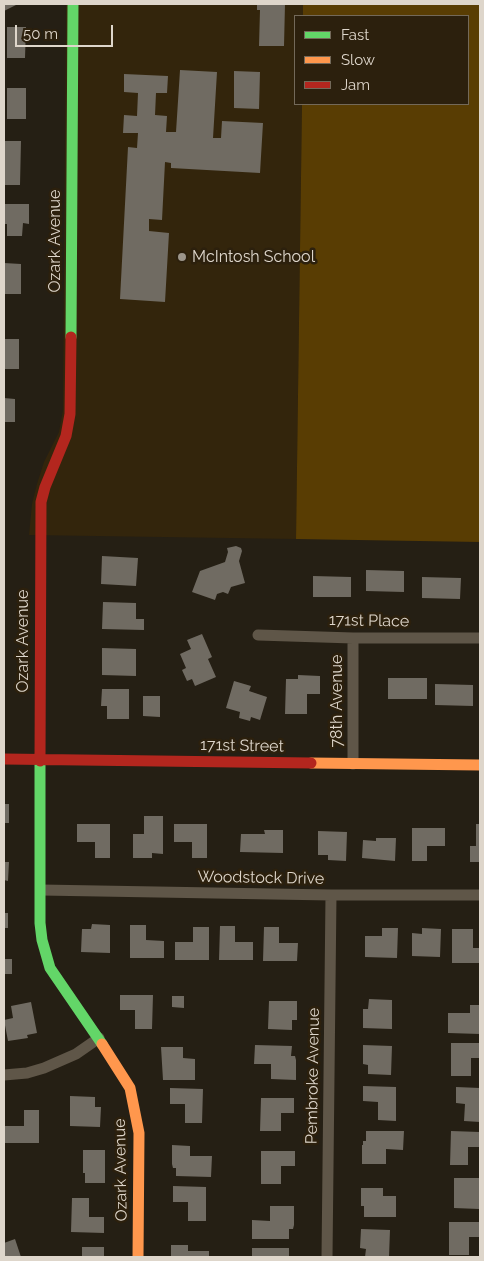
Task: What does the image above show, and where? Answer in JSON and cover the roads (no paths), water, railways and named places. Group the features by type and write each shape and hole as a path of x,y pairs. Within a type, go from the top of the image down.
{"street":[{"name":"Ozark Avenue","path":"73,4 70,414 66,436 44,487 40,523 40,923 42,940 50,968 99,1038 130,1088 138,1120 138,1257"},
{"name":"171st Place","path":"258,635 353,638 480,638"},
{"name":"78th Avenue","path":"353,638 353,764"},
{"name":"171st Street","path":"4,759 480,765"},
{"name":"Woodstock Drive","path":"41,890 332,895 480,895"},
{"name":"Pembroke Avenue","path":"327,1257 332,895"},
{"path":"4,1075 27,1073 44,1068 76,1054 99,1038"}],"place":[{"name":"McIntosh School","path":"182,257"}]}
